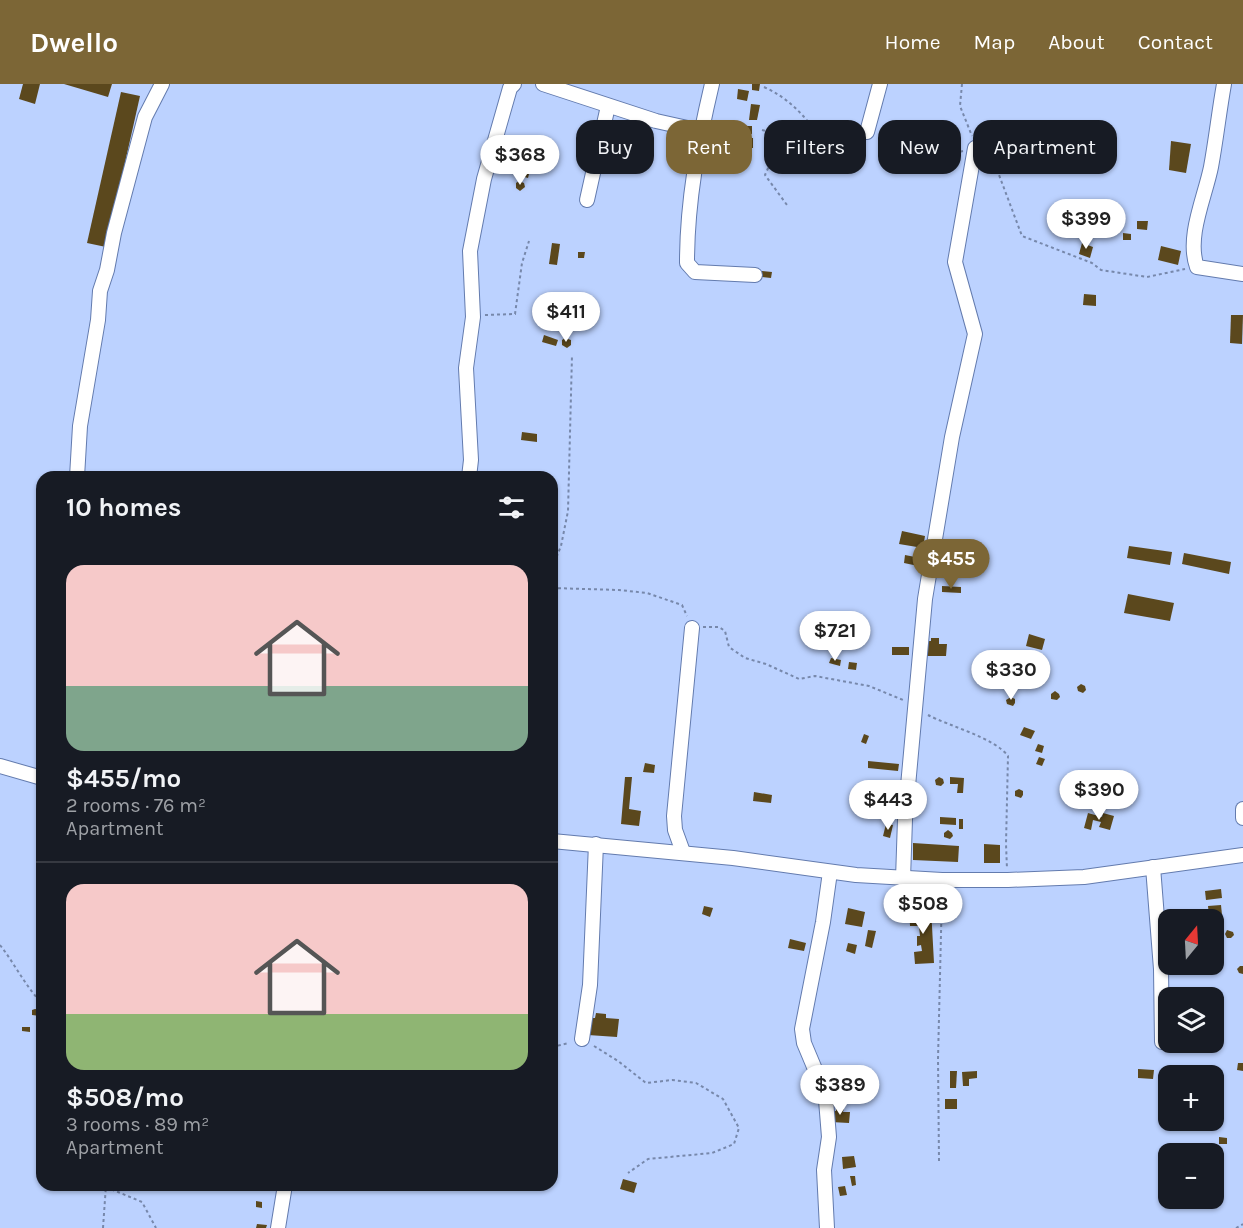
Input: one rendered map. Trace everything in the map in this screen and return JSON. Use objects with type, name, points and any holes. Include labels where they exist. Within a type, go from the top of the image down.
[{"type":"street","points":[[77,471],[80,426],[98,320],[100,291],[145,117],[162,84]]},
{"type":"street","points":[[469,471],[471,450],[466,368],[473,317],[470,251],[484,179],[510,88],[514,84]]},
{"type":"street","points":[[543,84],[666,123]]},
{"type":"street","points":[[704,120],[712,84]]},
{"type":"street","points":[[867,132],[880,84]]},
{"type":"street","points":[[1224,84],[1211,166],[1194,237],[1193,256],[1197,267],[1243,274]]},
{"type":"street","points":[[587,200],[608,106]]},
{"type":"street","points":[[903,879],[905,819],[925,599],[952,437],[975,334],[955,262],[973,159]]},
{"type":"street","points":[[693,174],[687,235],[687,263],[695,272],[755,275]]},
{"type":"street","points":[[683,852],[675,830],[674,816],[692,628]]},
{"type":"street","points":[[0,766],[36,776]]},
{"type":"street","points":[[1243,809],[1243,818]]},
{"type":"street","points":[[558,841],[683,852],[830,872],[942,880],[1084,877],[1243,855]]},
{"type":"street","points":[[582,1039],[590,985],[596,844]]},
{"type":"street","points":[[1153,867],[1161,987]]},
{"type":"street","points":[[827,1228],[824,1170],[829,1137],[826,1100],[804,1043],[802,1029],[820,943],[830,872]]},
{"type":"street","points":[[278,1228],[284,1191]]},
{"type":"path","points":[[962,84],[960,105],[973,142]]},
{"type":"path","points":[[764,87],[776,92],[797,108],[807,120]]},
{"type":"path","points":[[867,132],[916,138],[950,154],[973,148]]},
{"type":"path","points":[[765,174],[787,205]]},
{"type":"path","points":[[999,174],[1022,236],[1092,263],[1101,270],[1147,277],[1197,267]]},
{"type":"path","points":[[473,317],[515,314],[522,264],[529,241]]},
{"type":"path","points":[[558,553],[568,510],[573,355]]},
{"type":"path","points":[[815,676],[869,686],[915,705],[939,721],[1003,748],[1008,756],[1006,844],[1008,880]]},
{"type":"path","points":[[939,1161],[938,1059],[942,880]]},
{"type":"path","points":[[0,945],[36,997]]},
{"type":"path","points":[[558,1045],[582,1039],[618,1061],[646,1083],[672,1080],[696,1083],[723,1099],[739,1128],[734,1144],[712,1154],[648,1159],[628,1173]]},
{"type":"path","points":[[103,1228],[106,1191]]},
{"type":"path","points":[[117,1191],[142,1202],[156,1228]]},
{"type":"path","points":[[1236,1228],[1243,1224]]},
{"type":"building","points":[[23,84],[40,84],[35,104],[19,99]]},
{"type":"building","points":[[64,84],[112,84],[108,97]]},
{"type":"building","points":[[752,84],[760,84],[759,91],[752,90]]},
{"type":"building","points":[[738,89],[749,91],[747,101],[737,99]]},
{"type":"building","points":[[121,92],[140,96],[106,247],[87,243]]},
{"type":"building","points":[[751,104],[760,105],[757,120],[749,120]]},
{"type":"building","points":[[1171,141],[1191,144],[1186,173],[1169,170]]},
{"type":"building","points":[[517,166],[530,170],[528,178],[515,174]]},
{"type":"building","points":[[519,181],[524,183],[525,187],[520,191],[516,188],[516,183]]},
{"type":"building","points":[[1137,221],[1148,221],[1147,230],[1137,229]]},
{"type":"building","points":[[1123,233],[1131,234],[1131,240],[1123,240]]},
{"type":"building","points":[[552,243],[560,244],[557,265],[549,264]]},
{"type":"building","points":[[1082,243],[1093,247],[1090,258],[1079,254]]},
{"type":"building","points":[[1161,246],[1181,251],[1178,265],[1158,260]]},
{"type":"building","points":[[578,252],[585,252],[584,258],[578,258]]},
{"type":"building","points":[[762,271],[772,272],[771,278],[761,277]]},
{"type":"building","points":[[1084,294],[1096,295],[1096,306],[1083,305]]},
{"type":"building","points":[[1231,315],[1243,315],[1242,344],[1230,343]]},
{"type":"building","points":[[544,335],[558,340],[556,346],[542,342]]},
{"type":"building","points":[[565,338],[571,340],[571,345],[567,348],[562,345],[562,340]]},
{"type":"building","points":[[522,432],[537,434],[537,442],[521,440]]},
{"type":"building","points":[[902,531],[925,536],[923,548],[899,544]]},
{"type":"building","points":[[1129,546],[1172,552],[1170,565],[1127,558]]},
{"type":"building","points":[[1184,553],[1231,562],[1229,574],[1182,564]]},
{"type":"building","points":[[905,555],[925,559],[923,567],[904,563]]},
{"type":"building","points":[[957,558],[964,558],[963,565],[957,565]]},
{"type":"building","points":[[942,586],[961,587],[961,593],[942,592]]},
{"type":"building","points":[[1128,594],[1174,603],[1170,621],[1124,613]]},
{"type":"building","points":[[1029,634],[1045,639],[1042,650],[1026,646]]},
{"type":"building","points":[[931,638],[939,638],[939,644],[947,644],[946,656],[924,656],[924,641],[931,641]]},
{"type":"building","points":[[892,647],[909,647],[909,655],[892,655]]},
{"type":"building","points":[[831,658],[841,660],[840,666],[829,663]]},
{"type":"building","points":[[849,662],[857,663],[856,670],[848,669]]},
{"type":"building","points":[[1081,684],[1086,690],[1083,693],[1078,691],[1077,687]]},
{"type":"building","points":[[1055,691],[1060,697],[1057,700],[1051,699],[1051,694]]},
{"type":"building","points":[[1011,697],[1015,699],[1013,706],[1007,704],[1006,700]]},
{"type":"building","points":[[1024,727],[1035,731],[1031,739],[1020,735]]},
{"type":"building","points":[[864,734],[869,736],[866,744],[861,742]]},
{"type":"building","points":[[1038,744],[1044,746],[1042,753],[1035,751]]},
{"type":"building","points":[[1039,757],[1045,759],[1042,766],[1036,764]]},
{"type":"building","points":[[868,761],[899,764],[898,771],[868,768]]},
{"type":"building","points":[[645,763],[655,765],[654,773],[643,772]]},
{"type":"building","points":[[625,777],[632,777],[629,809],[641,811],[639,826],[621,824]]},
{"type":"building","points":[[939,777],[944,783],[941,786],[936,785],[935,780]]},
{"type":"building","points":[[950,777],[964,778],[963,793],[957,793],[958,784],[950,784]]},
{"type":"building","points":[[1019,789],[1023,791],[1021,798],[1015,796],[1015,791]]},
{"type":"building","points":[[754,792],[772,795],[771,803],[753,801]]},
{"type":"building","points":[[1088,813],[1102,817],[1103,813],[1114,816],[1110,830],[1099,827],[1101,822],[1093,820],[1091,830],[1084,828]]},
{"type":"building","points":[[940,817],[956,818],[956,825],[940,824]]},
{"type":"building","points":[[959,819],[963,819],[963,829],[959,829]]},
{"type":"building","points":[[886,824],[893,825],[890,838],[883,836]]},
{"type":"building","points":[[948,830],[953,836],[950,839],[944,837],[944,833]]},
{"type":"building","points":[[913,843],[959,846],[958,862],[913,860]]},
{"type":"building","points":[[984,844],[1000,845],[1000,863],[984,863]]},
{"type":"building","points":[[1221,889],[1222,898],[1206,900],[1205,891]]},
{"type":"building","points":[[1221,905],[1221,909],[1208,909],[1208,906]]},
{"type":"building","points":[[704,906],[713,908],[710,917],[702,914]]},
{"type":"building","points":[[848,908],[865,912],[862,927],[845,924]]},
{"type":"building","points":[[931,908],[934,963],[915,964],[914,952],[922,951],[921,945],[917,946],[917,936],[920,936],[919,926],[910,926],[909,909]]},
{"type":"building","points":[[868,930],[876,931],[872,948],[865,946]]},
{"type":"building","points":[[1227,930],[1233,932],[1234,935],[1231,938],[1227,938],[1225,934]]},
{"type":"building","points":[[790,939],[806,943],[804,951],[788,948]]},
{"type":"building","points":[[848,943],[857,945],[855,954],[846,951]]},
{"type":"building","points":[[1243,966],[1243,974],[1237,969]]},
{"type":"building","points":[[36,1009],[36,1016],[32,1015],[32,1010]]},
{"type":"building","points":[[596,1013],[606,1014],[606,1018],[619,1019],[617,1037],[588,1035],[590,1018],[595,1018]]},
{"type":"building","points":[[22,1027],[30,1027],[30,1032],[22,1031]]},
{"type":"building","points":[[1238,1063],[1243,1063],[1243,1071],[1237,1070]]},
{"type":"building","points":[[1138,1069],[1154,1070],[1153,1079],[1138,1078]]},
{"type":"building","points":[[950,1071],[957,1071],[956,1088],[950,1088]]},
{"type":"building","points":[[977,1071],[977,1078],[969,1079],[969,1086],[963,1086],[962,1072]]},
{"type":"building","points":[[842,1093],[846,1098],[844,1102],[838,1100],[837,1097]]},
{"type":"building","points":[[945,1099],[957,1099],[957,1109],[945,1109]]},
{"type":"building","points":[[836,1108],[844,1108],[843,1112],[850,1112],[849,1123],[831,1122],[831,1111],[836,1111]]},
{"type":"building","points":[[1219,1137],[1227,1138],[1227,1144],[1219,1143]]},
{"type":"building","points":[[854,1156],[856,1167],[843,1169],[842,1157]]},
{"type":"building","points":[[850,1176],[855,1176],[856,1185],[852,1186]]},
{"type":"building","points":[[623,1179],[637,1183],[634,1193],[620,1189]]},
{"type":"building","points":[[845,1186],[847,1195],[840,1196],[838,1187]]},
{"type":"building","points":[[256,1201],[262,1202],[262,1208],[256,1207]]},
{"type":"building","points":[[257,1224],[267,1225],[266,1228],[256,1228]]}]
